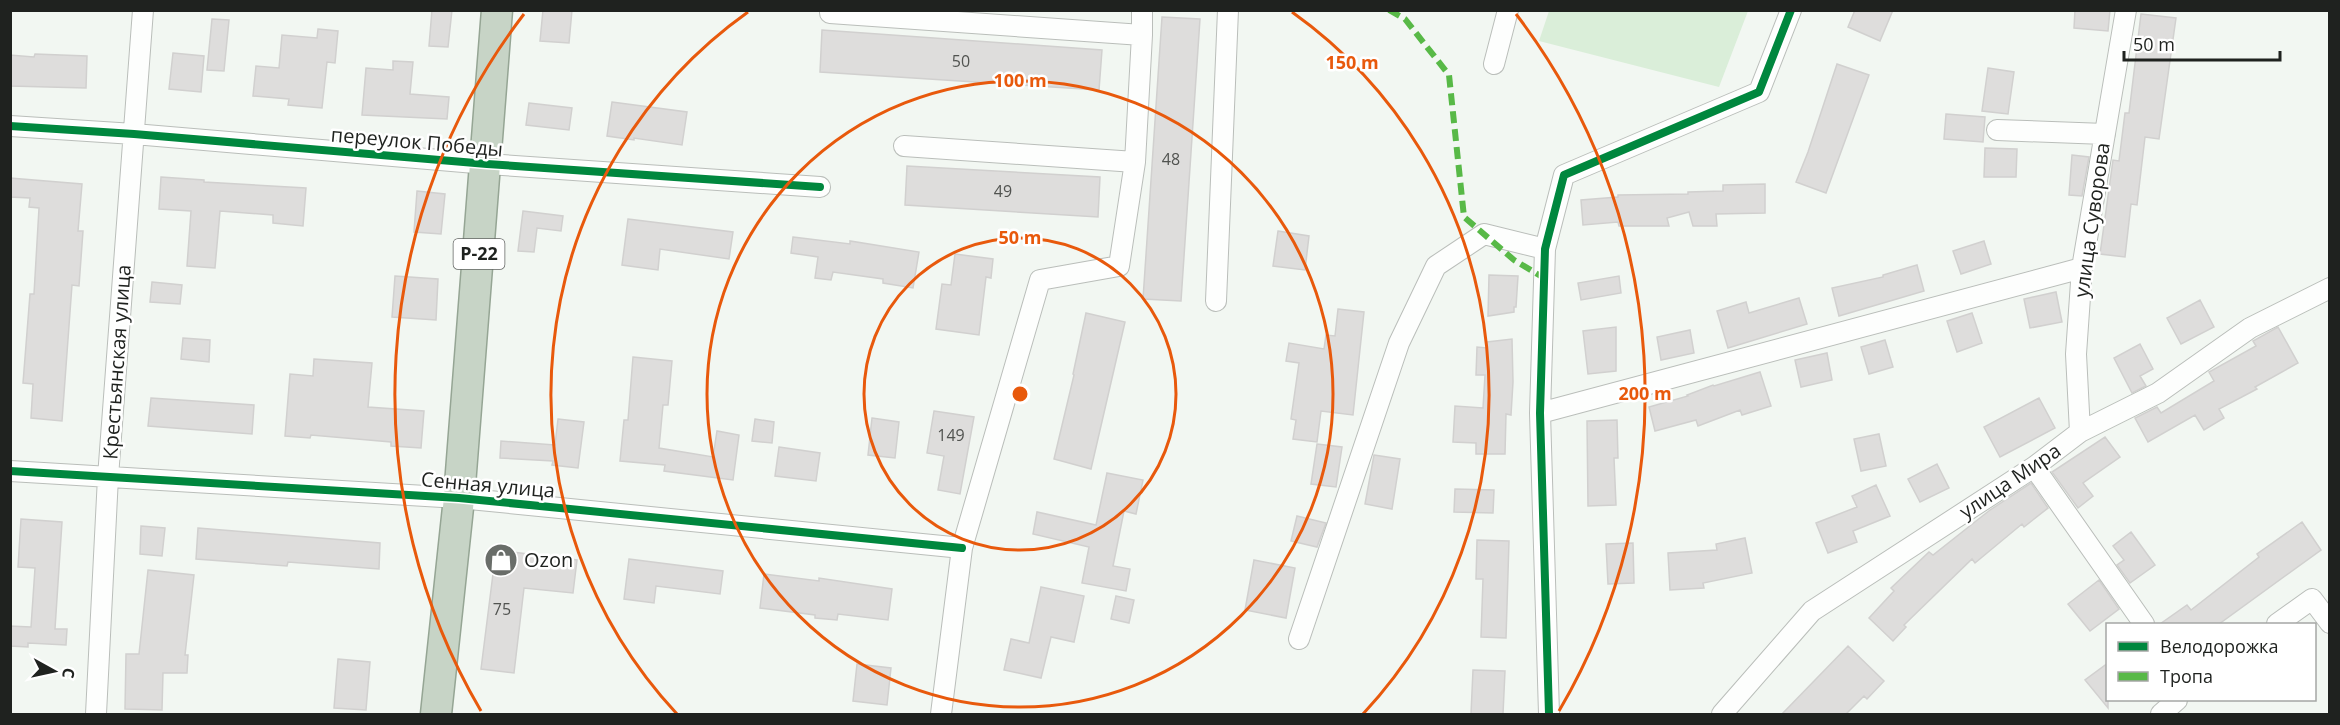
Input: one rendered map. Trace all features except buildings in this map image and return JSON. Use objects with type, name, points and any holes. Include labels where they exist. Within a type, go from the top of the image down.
[{"type":"highway","name":"Р-22","points":[[436,714],[459,498],[498,10]]},
{"type":"street","name":"Крестьянская улица","points":[[96,714],[108,477],[143,10]]},
{"type":"street","points":[[830,10],[830,13],[1142,35]]},
{"type":"street","points":[[941,714],[962,548],[1040,280],[1119,266],[1136,162],[1142,10]]},
{"type":"street","points":[[1216,301],[1228,10]]},
{"type":"street","points":[[1494,64],[1508,10]]},
{"type":"street","points":[[1549,714],[1540,413],[1545,249],[1564,175],[1759,92],[1791,10]]},
{"type":"street","name":"улица Суворова","points":[[2080,432],[2076,354],[2082,268],[2126,10]]},
{"type":"street","name":"переулок Победы","points":[[10,126],[134,134],[487,165],[820,187]]},
{"type":"street","points":[[1997,130],[2105,134]]},
{"type":"street","points":[[904,146],[1136,162]]},
{"type":"street","points":[[1299,639],[1400,343],[1436,266],[1484,234],[1545,249]]},
{"type":"street","points":[[1540,413],[2082,268]]},
{"type":"street","name":"улица Мира","points":[[1722,714],[1812,611],[2034,467],[2080,432],[2158,393],[2250,328],[2330,288]]},
{"type":"street","points":[[2034,467],[2143,623]]},
{"type":"street","name":"Сенная улица","points":[[10,471],[459,498],[962,548]]},
{"type":"street","points":[[2278,623],[2312,599],[2330,623]]},
{"type":"street","points":[[2161,714],[2175,701]]},
{"type":"green space","points":[[1549,10],[1748,11],[1719,87],[1539,41]]},
{"type":"marked path","points":[[1389,10],[1405,19],[1449,75],[1464,217],[1514,260],[1544,278]]},
{"type":"cycle path","points":[[1549,714],[1540,413],[1545,249],[1564,175],[1759,92],[1791,10]]},
{"type":"cycle path","points":[[10,126],[134,134],[487,164],[820,187]]},
{"type":"cycle path","points":[[10,471],[459,498],[962,548]]},
{"type":"place","name":"Ozon","points":[[501,560]]}]
